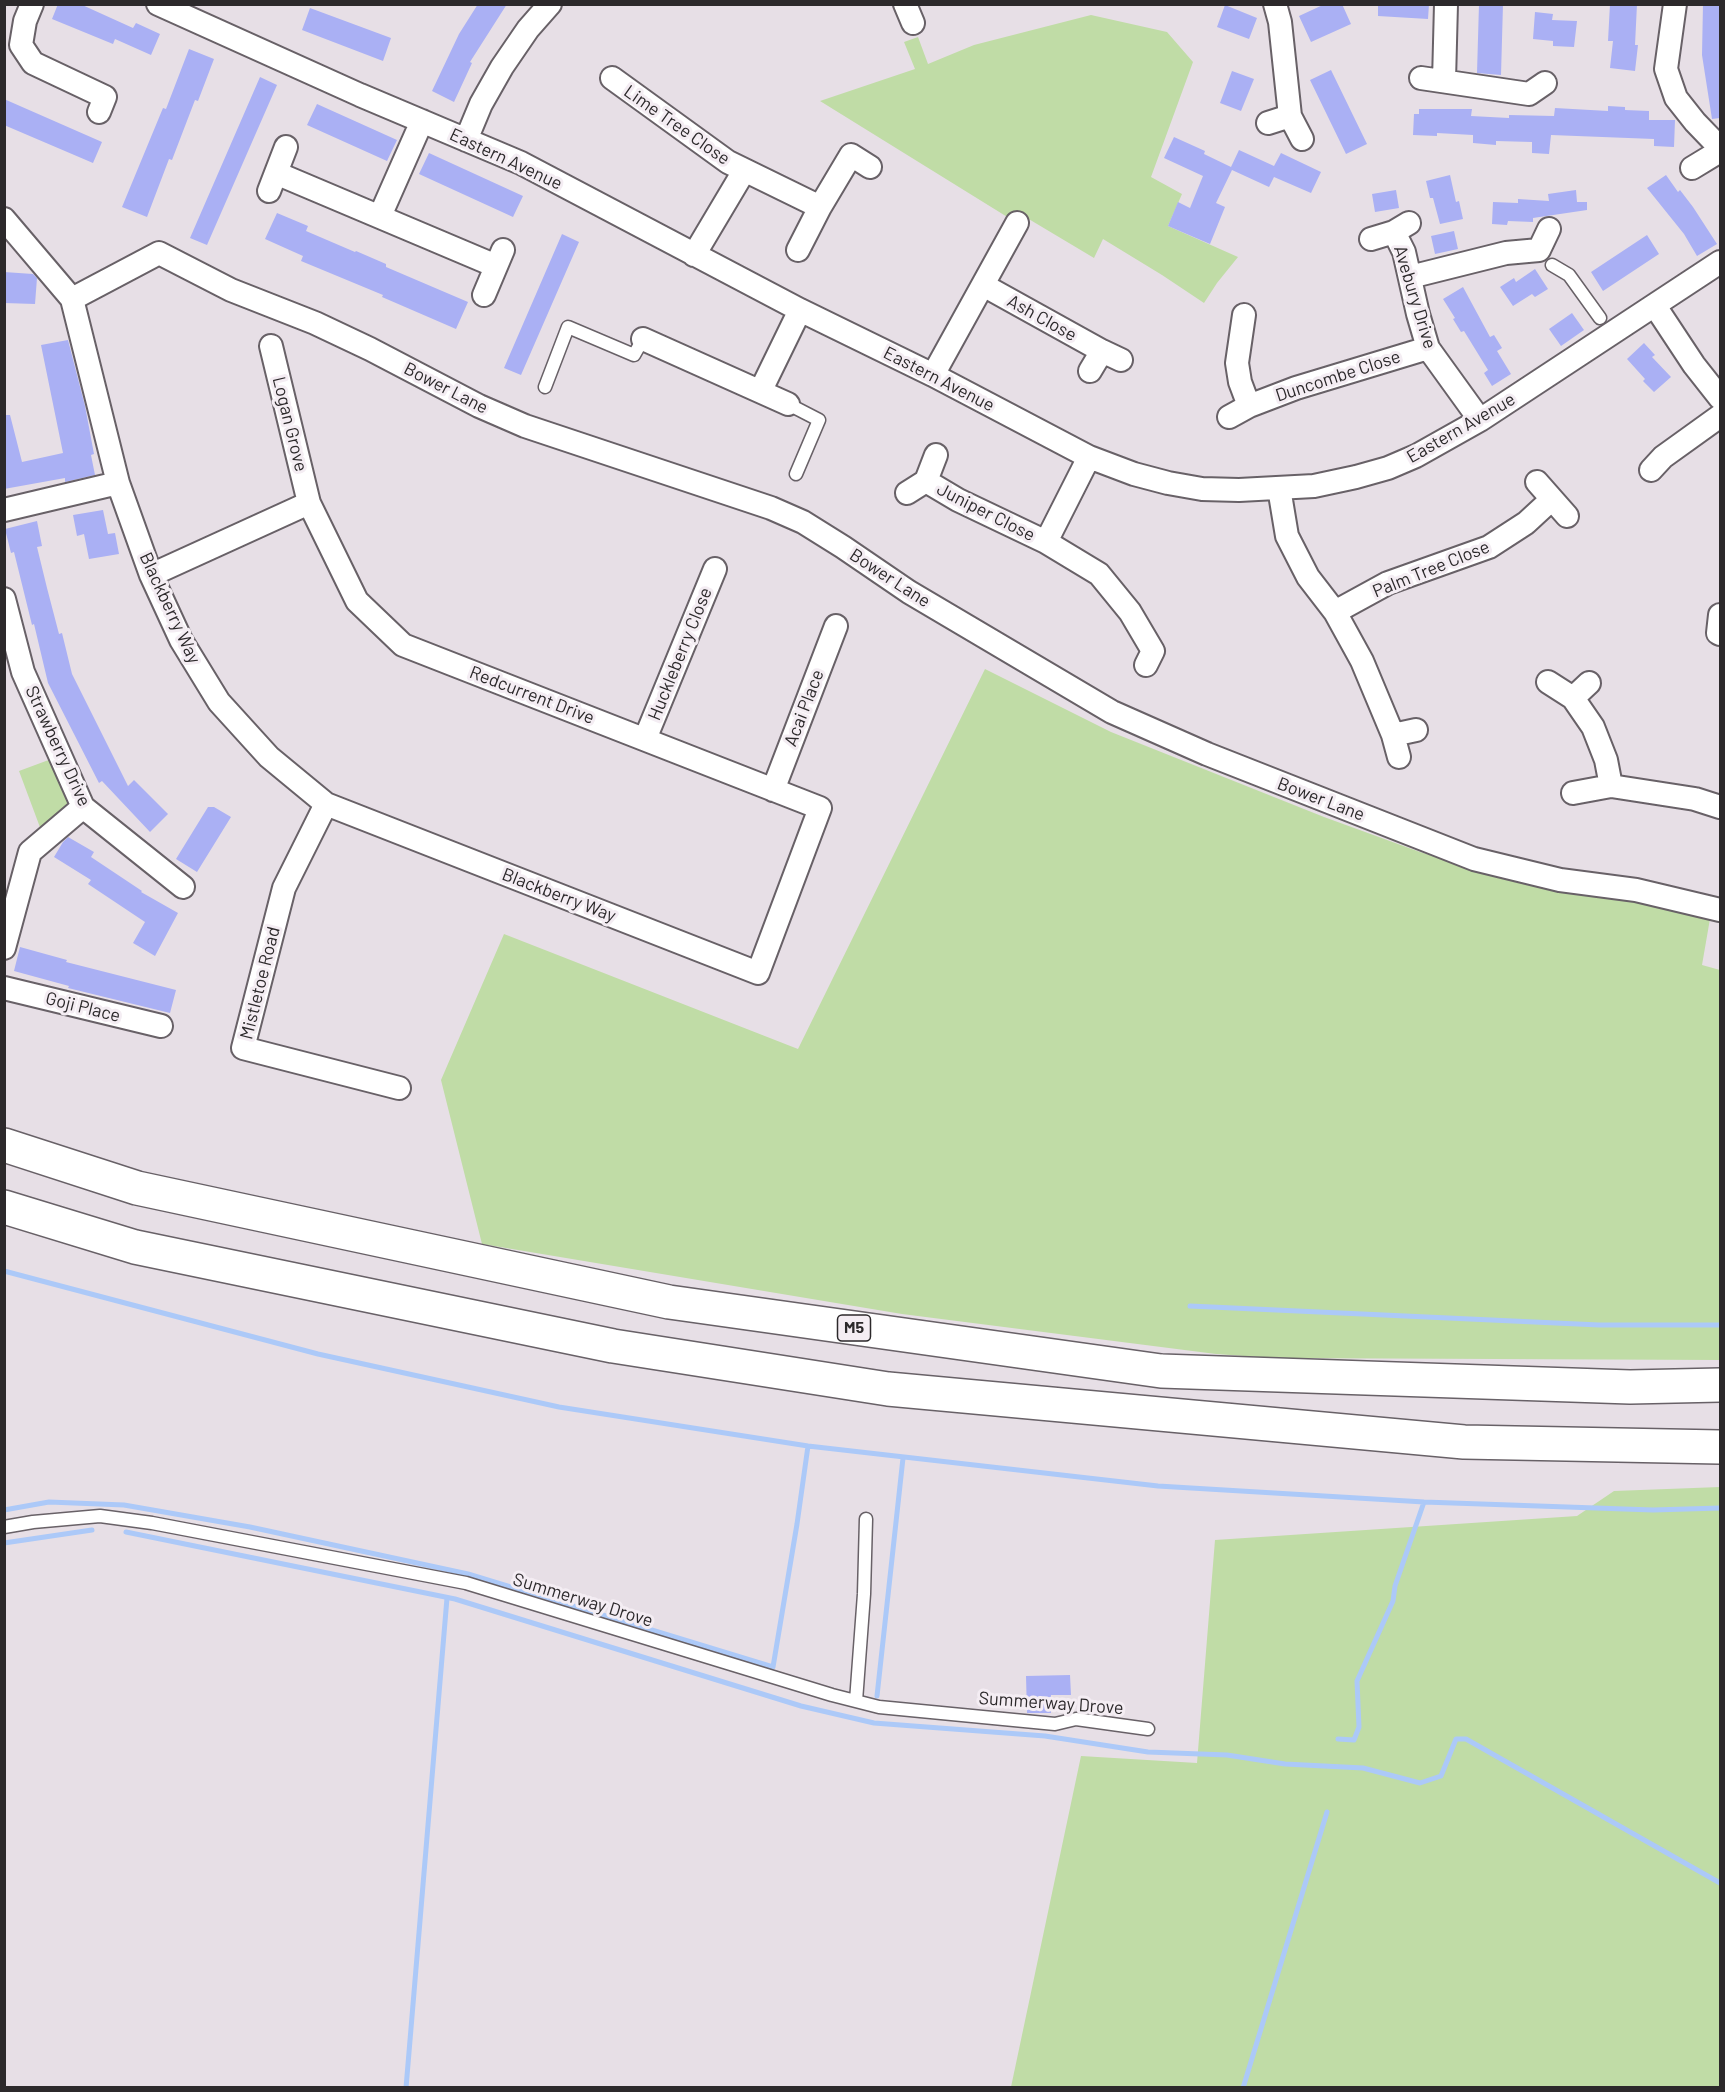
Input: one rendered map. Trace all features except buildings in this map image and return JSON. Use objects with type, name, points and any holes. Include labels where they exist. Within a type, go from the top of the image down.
[{"type":"highway","name":"M5","points":[[4,1144],[136,1188],[669,1302],[891,1334],[1161,1371],[1630,1387],[1720,1385]]},
{"type":"highway","points":[[4,1207],[135,1247],[613,1346],[888,1389],[1464,1442],[1720,1447]]},
{"type":"street","points":[[32,4],[25,21],[21,45],[33,63],[105,97],[99,112]]},
{"type":"street","name":"Eastern Avenue","points":[[158,4],[521,163],[800,310],[933,375],[1089,457],[1134,474],[1202,489],[1314,486],[1388,468],[1416,456],[1479,420],[1720,262]]},
{"type":"street","points":[[466,140],[481,104],[502,67],[528,29],[550,4]]},
{"type":"street","points":[[1275,4],[1280,22],[1290,116],[1302,139]]},
{"type":"street","points":[[1446,4],[1433,80],[1529,94],[1545,83]]},
{"type":"street","points":[[1675,4],[1666,69],[1676,98],[1720,150],[1692,168]]},
{"type":"street","name":"Lime Tree Close","points":[[612,78],[728,162],[820,207]]},
{"type":"street","points":[[1268,123],[1290,116]]},
{"type":"street","points":[[380,216],[422,121]]},
{"type":"street","points":[[286,147],[273,182],[500,258],[484,295]]},
{"type":"street","points":[[798,250],[851,155],[870,167]]},
{"type":"street","name":"Lime Tree Close","points":[[694,255],[744,171]]},
{"type":"street","name":"Blackberry Way","points":[[4,219],[72,299],[118,483],[151,574],[181,640],[219,702],[269,757],[326,804],[758,973]]},
{"type":"street","points":[[933,375],[1017,224]]},
{"type":"street","name":"Avebury Drive","points":[[1371,239],[1401,228],[1404,252],[1428,348],[1479,420]]},
{"type":"street","points":[[1410,277],[1506,253],[1546,257],[1549,229]]},
{"type":"street","name":"Bower Lane","points":[[72,299],[159,253],[231,290],[315,323],[370,348],[479,406],[525,426],[771,508],[803,522],[909,592],[1112,712],[1207,754],[1474,859],[1560,880],[1636,890],[1720,910]]},
{"type":"street","name":"Ash Close","points":[[982,285],[1111,355],[1090,371]]},
{"type":"street","points":[[1655,306],[1694,365],[1720,398]]},
{"type":"street","points":[[761,390],[800,310]]},
{"type":"street","points":[[1244,315],[1248,343],[1237,363],[1240,382],[1249,406]]},
{"type":"street","points":[[643,339],[789,404]]},
{"type":"street","name":"Logan Grove","points":[[271,346],[309,503]]},
{"type":"street","name":"Duncombe Close","points":[[1228,417],[1249,406],[1296,388],[1428,348]]},
{"type":"street","points":[[1656,457],[1720,416]]},
{"type":"street","name":"Juniper Close","points":[[907,493],[926,481],[936,455]]},
{"type":"street","name":"Juniper Close","points":[[1046,542],[1089,457]]},
{"type":"street","name":"Juniper Close","points":[[926,481],[958,500],[1046,542],[1100,574],[1130,612],[1158,658]]},
{"type":"street","points":[[1538,482],[1567,516]]},
{"type":"street","points":[[4,510],[118,483]]},
{"type":"street","points":[[1279,488],[1287,536],[1308,577],[1335,612],[1362,661],[1396,746],[1416,730]]},
{"type":"street","name":"Palm Tree Close","points":[[1335,612],[1388,583],[1489,547],[1526,523],[1552,499]]},
{"type":"street","points":[[151,574],[309,503]]},
{"type":"street","name":"Redcurrent Drive","points":[[309,503],[357,602],[404,645],[820,808],[758,973]]},
{"type":"street","name":"Huckleberry Close","points":[[645,739],[715,569]]},
{"type":"street","name":"Strawberry Drive","points":[[4,599],[23,672],[82,807],[183,887]]},
{"type":"street","name":"Acai Place","points":[[773,790],[836,626]]},
{"type":"street","points":[[1548,682],[1581,691],[1605,760],[1611,786]]},
{"type":"street","points":[[1573,793],[1611,786],[1695,799],[1720,807]]},
{"type":"street","name":"Mistletoe Road","points":[[326,804],[284,888],[243,1048],[399,1088]]},
{"type":"street","points":[[4,948],[30,852],[82,807]]},
{"type":"street","name":"Goji Place","points":[[4,988],[161,1026]]},
{"type":"lane","points":[[1546,257],[1569,275],[1600,318]]},
{"type":"lane","points":[[545,387],[568,327],[634,355],[643,339]]},
{"type":"lane","points":[[789,404],[819,420],[796,474]]},
{"type":"lane","name":"Summerway Drove","points":[[4,1527],[33,1522],[107,1517],[152,1523],[466,1583],[879,1707],[1055,1724],[1076,1719],[1148,1729]]},
{"type":"lane","points":[[856,1701],[864,1594],[866,1519]]},
{"type":"green space","points":[[1091,15],[1167,32],[1193,62],[1151,177],[1182,194],[1168,226],[1238,257],[1204,303],[1103,239],[1094,258],[1027,218],[1017,223],[820,101],[915,69],[904,42],[918,37],[928,64],[974,45]]},
{"type":"green space","points":[[985,669],[1111,732],[1324,817],[1420,852],[1510,880],[1711,913],[1702,965],[1720,970],[1720,1360],[1271,1358],[1216,1354],[902,1314],[482,1244],[441,1080],[504,934],[798,1049]]},
{"type":"green space","points":[[54,758],[70,803],[41,830],[19,771]]},
{"type":"green space","points":[[1720,1487],[1720,2087],[1011,2087],[1081,1756],[1197,1763],[1215,1540],[1577,1516],[1614,1491]]},
{"type":"waterway","points":[[4,1271],[318,1354],[559,1407],[808,1446],[1158,1486],[1424,1502],[1653,1510],[1720,1508]]},
{"type":"waterway","points":[[1190,1306],[1599,1325],[1720,1325]]},
{"type":"waterway","points":[[4,1510],[49,1502],[124,1505],[250,1527],[468,1574],[773,1667],[808,1446]]},
{"type":"waterway","points":[[877,1696],[903,1458]]},
{"type":"waterway","points":[[1338,1739],[1354,1740],[1359,1727],[1357,1681],[1393,1601],[1395,1586],[1424,1502]]},
{"type":"waterway","points":[[4,1543],[92,1530]]},
{"type":"waterway","points":[[126,1532],[455,1599],[801,1706],[874,1723],[1045,1736],[1148,1752],[1227,1755],[1285,1764],[1363,1768],[1420,1783],[1441,1776],[1456,1739],[1466,1739],[1720,1883]]},
{"type":"waterway","points":[[406,2088],[447,1598]]},
{"type":"waterway","points":[[1243,2088],[1327,1812]]}]
